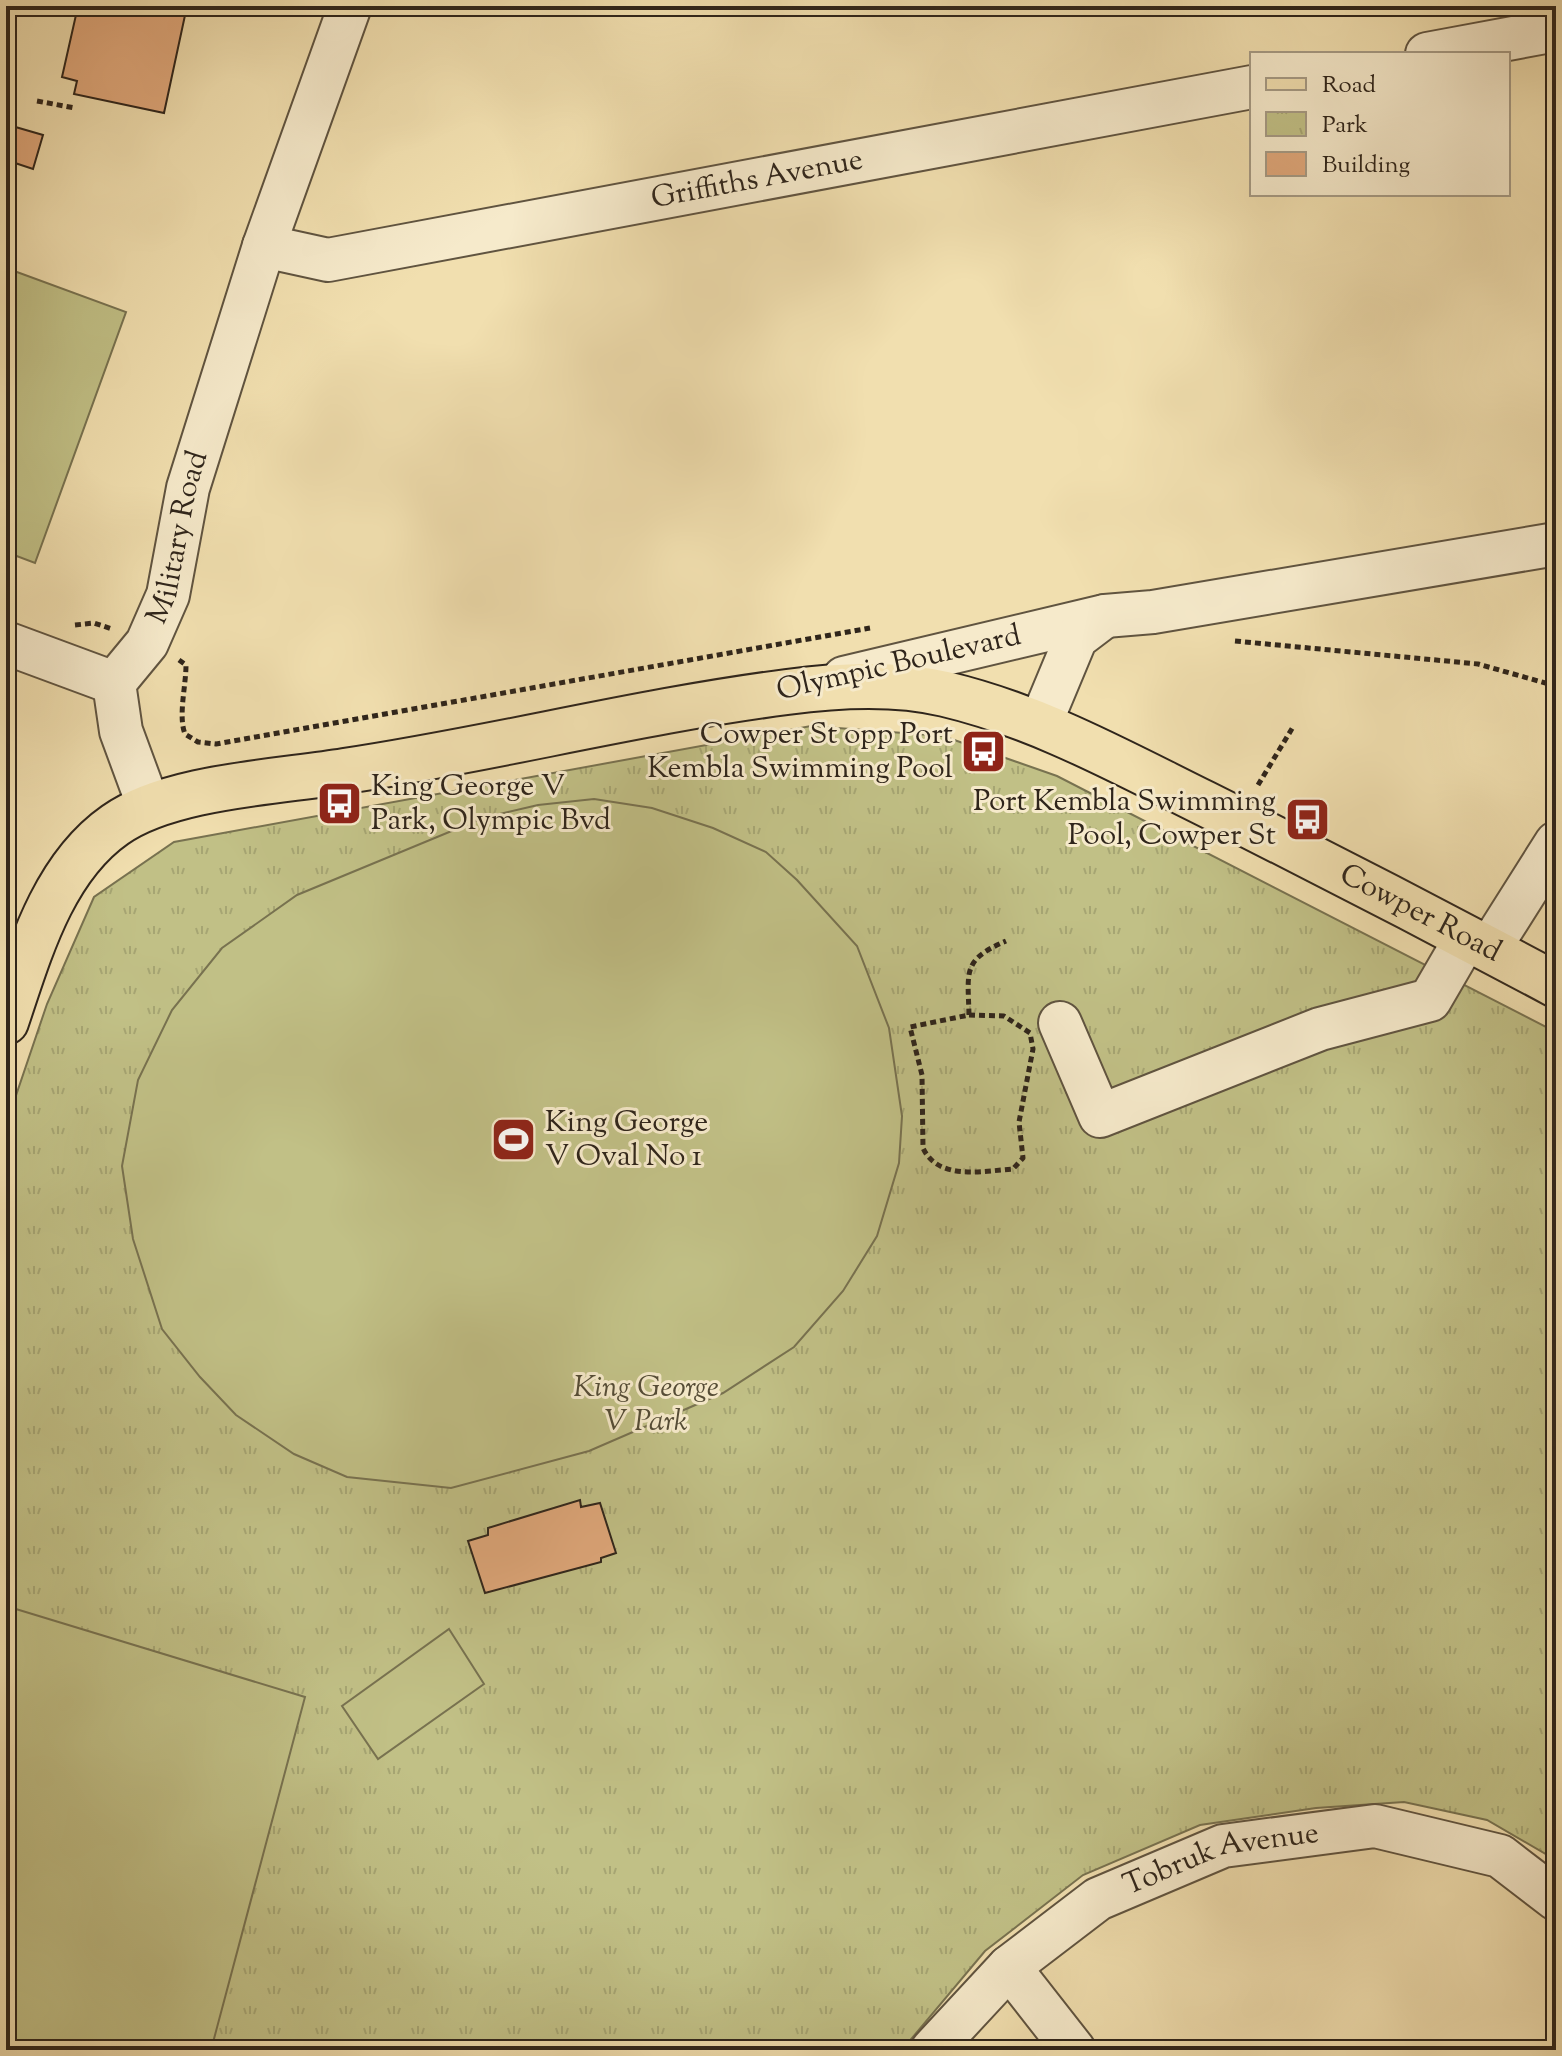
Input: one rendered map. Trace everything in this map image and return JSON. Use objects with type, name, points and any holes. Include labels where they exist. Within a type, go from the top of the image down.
[{"type":"main road","name":"Cowper Road","points":[[789,691],[883,686],[919,689],[1041,722],[1556,985]]},
{"type":"main road","name":"Olympic Boulevard","points":[[149,807],[261,782],[345,771],[789,691]]},
{"type":"main road","points":[[6,1022],[41,925],[66,880],[88,849],[115,824],[149,807]]},
{"type":"street","name":"Military Road","points":[[114,683],[147,643],[168,595],[188,488],[264,246],[350,6]]},
{"type":"street","points":[[1438,52],[1556,30]]},
{"type":"street","name":"Griffiths Avenue","points":[[264,246],[328,260],[1250,87]]},
{"type":"street","name":"Olympic Boulevard","points":[[789,691],[1105,616],[1153,612],[1556,544]]},
{"type":"street","points":[[1041,722],[1076,638],[1105,616]]},
{"type":"street","points":[[6,643],[114,683],[121,731],[149,807]]},
{"type":"street","points":[[1060,1023],[1100,1116],[1320,1029],[1430,1000],[1556,843]]},
{"type":"street","name":"Tobruk Avenue","points":[[932,2050],[1009,1967],[1098,1899],[1223,1846],[1375,1826],[1500,1856],[1556,1899]]},
{"type":"street","points":[[1009,1967],[1074,2050]]},
{"type":"path","points":[[6,71],[8,63]]},
{"type":"path","points":[[37,101],[75,108]]},
{"type":"path","points":[[186,665],[186,702],[180,720],[185,734],[198,742],[216,744],[878,627]]},
{"type":"path","points":[[1228,640],[1478,664],[1556,686]]},
{"type":"path","points":[[1256,794],[1258,782],[1293,727]]},
{"type":"path","points":[[969,1015],[971,962],[983,951],[1006,941]]},
{"type":"path","points":[[969,1015],[1004,1016],[1030,1033],[1033,1049],[1019,1122],[1023,1158],[1013,1169],[953,1171],[928,1158],[923,1148],[922,1075],[910,1027],[969,1015]]},
{"type":"green space","points":[[6,268],[126,312],[35,563],[6,552]]},
{"type":"green space","name":"King George V Park","points":[[811,726],[943,736],[1057,776],[1556,1032],[1556,1860],[1487,1820],[1404,1802],[1316,1808],[1200,1825],[1083,1875],[985,1951],[902,2050],[6,2050],[6,1125],[47,1004],[94,897],[174,842]]},
{"type":"green space","name":"King George V Oval No 1","points":[[594,799],[652,808],[713,828],[766,852],[797,880],[857,946],[889,1028],[902,1116],[899,1163],[877,1236],[843,1291],[794,1347],[723,1393],[589,1451],[451,1488],[347,1477],[294,1454],[236,1415],[200,1377],[162,1329],[133,1239],[122,1166],[138,1080],[172,1010],[222,948],[297,895],[483,818],[538,805]]},
{"type":"green space","points":[[6,1606],[305,1697],[211,2050],[6,2050]]},
{"type":"green space","points":[[449,1629],[484,1684],[378,1759],[342,1706]]},
{"type":"building","points":[[78,6],[187,6],[164,113],[74,94],[77,81],[62,77]]},
{"type":"building","points":[[12,126],[43,135],[33,169],[6,160]]},
{"type":"building","points":[[580,1500],[581,1507],[600,1503],[616,1553],[601,1558],[601,1562],[485,1593],[468,1541],[488,1535],[488,1528]]},
{"type":"place","name":"Cowper St opp Port Kembla Swimming Pool","points":[[984,752]]},
{"type":"place","name":"King George V Park, Olympic Bvd","points":[[340,804]]},
{"type":"place","name":"Port Kembla Swimming Pool, Cowper St","points":[[1307,819]]},
{"type":"place","name":"King George V Oval No 1","points":[[514,1140]]}]
